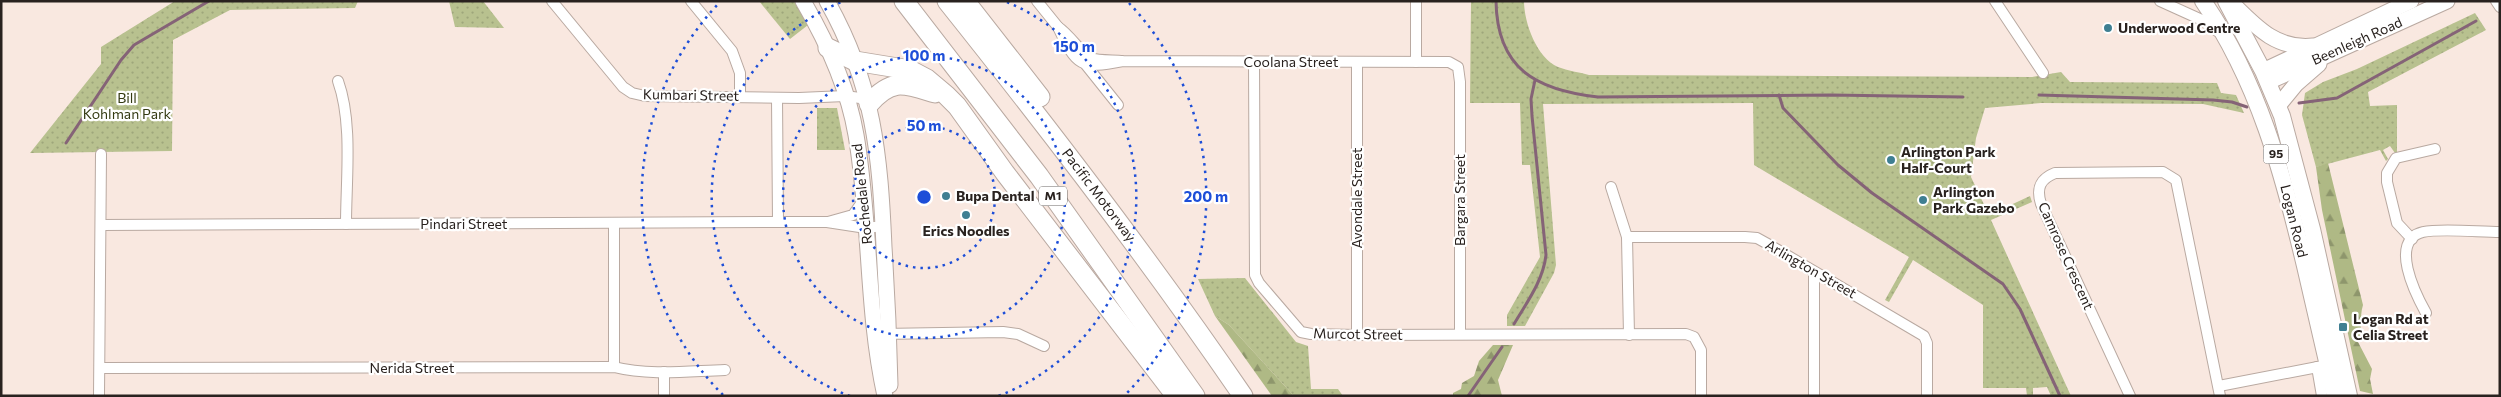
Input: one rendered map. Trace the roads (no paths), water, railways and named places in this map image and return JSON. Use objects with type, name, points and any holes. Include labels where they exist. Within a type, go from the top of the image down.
[{"type":"highway","name":"M1","points":[[904,1],[1039,176],[1195,396]]},
{"type":"highway","name":"Pacific Motorway","points":[[947,1],[1073,159],[1243,396]]},
{"type":"highway","points":[[965,1],[1049,109],[1182,292],[1231,379]]},
{"type":"highway","points":[[828,48],[855,61],[910,70],[928,79],[946,95],[957,106],[1176,396]]},
{"type":"highway","points":[[869,104],[883,90],[901,84],[917,86],[946,95]]},
{"type":"main road","name":"Rochedale Road","points":[[804,1],[828,48],[856,135],[866,228],[882,334],[887,396]]},
{"type":"main road","name":"Rochedale Road","points":[[827,1],[846,38],[855,61],[869,104],[877,144],[883,226],[882,334]]},
{"type":"main road","name":"Logan Road","points":[[2203,1],[2227,40],[2249,84],[2270,136],[2286,186],[2322,366],[2335,396]]},
{"type":"main road","name":"Logan Road","points":[[2226,1],[2265,76],[2278,106],[2303,194],[2349,396]]},
{"type":"main road","points":[[2230,1],[2256,28],[2273,40],[2301,46],[2330,47]]},
{"type":"main road","name":"Beenleigh Road","points":[[2330,47],[2411,1]]},
{"type":"main road","name":"Beenleigh Road","points":[[2265,76],[2330,47],[2447,1]]},
{"type":"main road","points":[[2278,106],[2330,47]]},
{"type":"main road","points":[[2249,84],[2265,76]]},
{"type":"street","name":"Kumbari Street","points":[[552,1],[623,87],[632,93],[645,96],[777,98],[845,96],[860,98],[869,104]]},
{"type":"street","points":[[691,1],[732,51],[740,73],[740,96]]},
{"type":"street","points":[[1037,1],[1058,27],[1072,51],[1088,61],[1118,105]]},
{"type":"street","points":[[1416,1],[1416,62]]},
{"type":"street","points":[[1994,1],[2043,73]]},
{"type":"street","points":[[2496,1],[2500,7]]},
{"type":"street","points":[[2164,2],[2202,20],[2227,40]]},
{"type":"street","name":"Coolana Street","points":[[1088,61],[1449,62],[1458,67]]},
{"type":"street","name":"Coolana Street","points":[[1088,61],[1105,64],[1123,61]]},
{"type":"street","name":"Murcot Street","points":[[1254,62],[1255,276],[1301,332],[1311,334],[1686,334],[1694,337],[1701,350],[1701,396]]},
{"type":"street","name":"Avondale Street","points":[[1357,62],[1357,334]]},
{"type":"street","points":[[1102,84],[1101,70],[1105,64]]},
{"type":"street","name":"Bargara Street","points":[[1458,67],[1460,82],[1460,334]]},
{"type":"street","points":[[338,81],[344,99],[346,124],[346,224]]},
{"type":"street","points":[[777,98],[778,222]]},
{"type":"street","points":[[2412,239],[2397,223],[2387,182],[2388,173],[2396,158],[2434,149]]},
{"type":"street","points":[[99,396],[101,154]]},
{"type":"street","name":"Camrose Crescent","points":[[2130,396],[2038,196],[2039,184],[2045,177],[2055,173],[2163,172],[2170,175],[2179,186],[2220,391]]},
{"type":"street","points":[[1611,188],[1627,237],[1629,335]]},
{"type":"street","name":"Pindari Street","points":[[827,222],[853,215],[863,201]]},
{"type":"street","name":"Pindari Street","points":[[101,225],[827,222],[866,228],[883,226]]},
{"type":"street","points":[[614,224],[614,368]]},
{"type":"street","points":[[2426,312],[2413,286],[2406,263],[2406,247],[2412,239],[2423,232],[2500,232]]},
{"type":"street","name":"Arlington Street","points":[[1627,237],[1757,238],[1882,309],[1924,336],[1927,343],[1927,396]]},
{"type":"street","points":[[1814,272],[1814,396]]},
{"type":"street","points":[[882,334],[1003,332],[1018,334],[1044,346]]},
{"type":"street","points":[[2220,391],[2322,366],[2322,396]]},
{"type":"street","name":"Nerida Street","points":[[100,368],[614,368],[627,371],[664,372],[725,370]]},
{"type":"street","points":[[664,372],[664,396]]},
{"type":"waterway","points":[[66,143],[121,60],[134,45],[209,1]]},
{"type":"waterway","points":[[1496,1],[1498,24],[1504,44],[1512,59],[1524,72],[1539,81],[1556,89],[1576,94],[1598,97],[1831,95],[1963,97]]},
{"type":"waterway","points":[[2299,103],[2337,98],[2476,21]]},
{"type":"waterway","points":[[1514,324],[1542,274],[1546,255],[1532,116],[1531,99],[1535,80]]},
{"type":"waterway","points":[[1779,95],[1783,108],[1838,165],[1872,193],[2003,284],[2020,309],[2060,396]]},
{"type":"waterway","points":[[2039,95],[2213,100],[2232,102],[2247,107]]},
{"type":"waterway","points":[[1468,396],[1502,347]]},
{"type":"place","name":"Underwood Centre","points":[[2108,28]]},
{"type":"place","name":"Arlington Park Half-Court","points":[[1891,160]]},
{"type":"place","name":"Bupa Dental","points":[[946,196]]},
{"type":"place","name":"Arlington Park Gazebo","points":[[1923,200]]},
{"type":"place","name":"Erics Noodles","points":[[966,215]]},
{"type":"place","name":"Logan Rd at Celia Street","points":[[2343,327]]},
{"type":"park label","name":"Bill Kohlman Park","points":[[127,106]]}]
